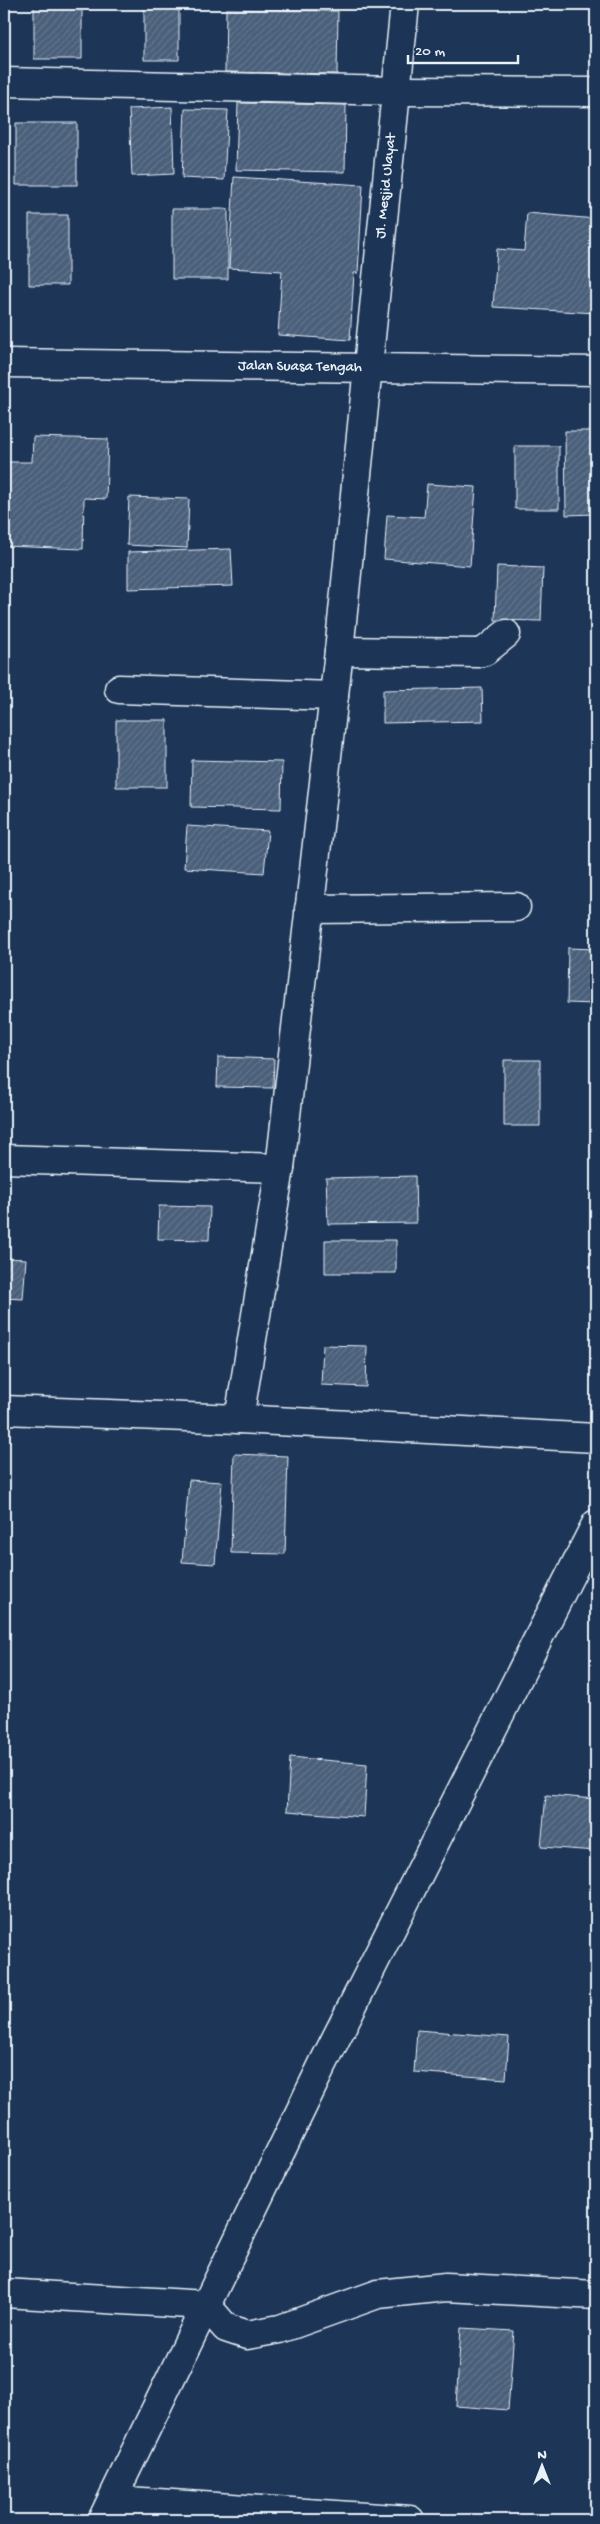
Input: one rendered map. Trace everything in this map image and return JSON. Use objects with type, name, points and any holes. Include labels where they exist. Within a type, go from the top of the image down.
[{"type":"street","name":"Jl. Mesjid Ulayat","points":[[239,1419],[280,1168],[339,651],[405,4]]},
{"type":"street","points":[[4,82],[397,91],[596,92]]},
{"type":"street","name":"Jalan Suasa Tengah","points":[[4,363],[367,366],[596,371]]},
{"type":"street","points":[[339,651],[478,653],[485,651],[506,634]]},
{"type":"street","points":[[119,689],[334,696]]},
{"type":"street","points":[[309,909],[516,907]]},
{"type":"street","points":[[4,1158],[280,1168]]},
{"type":"street","points":[[4,1410],[239,1419],[596,1438]]},
{"type":"street","points":[[410,2520],[107,2510],[327,2055],[596,1524]]},
{"type":"street","points":[[4,2293],[206,2305],[226,2328],[247,2335],[280,2329],[378,2294],[446,2287],[596,2295]]},
{"type":"building","points":[[34,4],[82,4],[82,59],[34,59]]},
{"type":"building","points":[[144,4],[179,4],[179,60],[144,60]]},
{"type":"building","points":[[226,9],[338,11],[337,74],[225,72]]},
{"type":"building","points":[[238,103],[346,105],[345,172],[236,170]]},
{"type":"building","points":[[172,107],[174,174],[132,176],[129,109]]},
{"type":"building","points":[[185,109],[228,110],[224,180],[182,178]]},
{"type":"building","points":[[16,123],[77,123],[77,185],[16,185]]},
{"type":"building","points":[[234,177],[363,185],[358,273],[354,273],[350,340],[278,335],[282,271],[229,268]]},
{"type":"building","points":[[172,209],[228,209],[228,279],[172,279]]},
{"type":"building","points":[[527,213],[596,219],[596,313],[493,307],[497,249],[524,251]]},
{"type":"building","points":[[29,215],[68,215],[68,285],[29,285]]},
{"type":"building","points":[[565,431],[596,431],[596,514],[566,515]]},
{"type":"building","points":[[33,437],[108,439],[106,499],[84,498],[83,549],[4,546],[4,462],[32,462]]},
{"type":"building","points":[[515,446],[559,446],[559,509],[515,509]]},
{"type":"building","points":[[427,484],[476,487],[470,566],[384,559],[387,515],[424,517]]},
{"type":"building","points":[[129,497],[189,499],[187,548],[127,545]]},
{"type":"building","points":[[231,549],[233,586],[128,589],[128,552]]},
{"type":"building","points":[[497,566],[543,568],[541,621],[495,620]]},
{"type":"building","points":[[482,688],[483,721],[383,723],[383,690]]},
{"type":"building","points":[[116,720],[167,720],[167,787],[116,787]]},
{"type":"building","points":[[192,760],[282,762],[281,809],[191,807]]},
{"type":"building","points":[[187,826],[268,831],[264,873],[184,868]]},
{"type":"building","points":[[568,948],[596,949],[596,1004],[567,1003]]},
{"type":"building","points":[[218,1057],[274,1059],[273,1088],[217,1087]]},
{"type":"building","points":[[504,1060],[540,1060],[540,1126],[504,1126]]},
{"type":"building","points":[[415,1176],[416,1223],[328,1224],[326,1178]]},
{"type":"building","points":[[159,1206],[210,1207],[209,1240],[158,1239]]},
{"type":"building","points":[[325,1240],[396,1240],[396,1273],[325,1273]]},
{"type":"building","points":[[4,1258],[26,1259],[23,1299],[4,1298]]},
{"type":"building","points":[[323,1345],[367,1346],[366,1387],[321,1385]]},
{"type":"building","points":[[234,1454],[288,1456],[285,1554],[231,1553]]},
{"type":"building","points":[[189,1480],[222,1482],[215,1564],[182,1562]]},
{"type":"building","points":[[290,1757],[367,1764],[364,1817],[287,1811]]},
{"type":"building","points":[[546,1795],[596,1799],[596,1851],[541,1847]]},
{"type":"building","points":[[417,2030],[509,2037],[506,2079],[414,2072]]},
{"type":"building","points":[[461,2328],[514,2331],[508,2410],[456,2406]]}]
